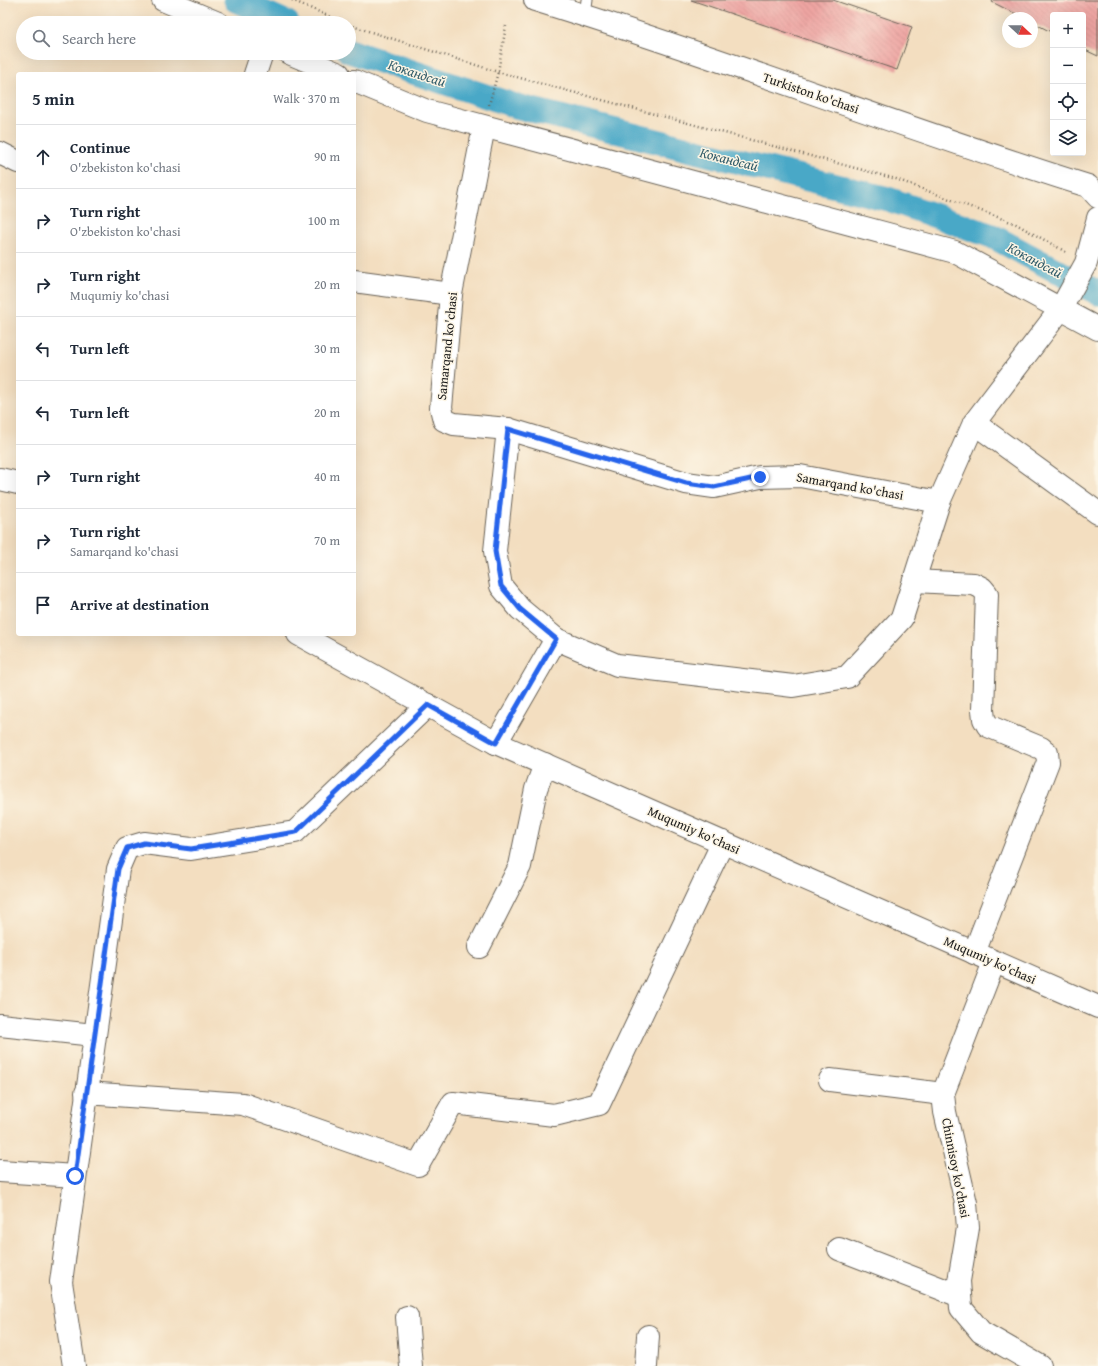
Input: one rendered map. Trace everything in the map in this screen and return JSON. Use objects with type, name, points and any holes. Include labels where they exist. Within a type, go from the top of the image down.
[{"type":"street","points":[[163,0],[201,16]]},
{"type":"street","name":"Turkiston ko'chasi","points":[[535,0],[586,8],[906,126],[1095,188]]},
{"type":"street","points":[[255,72],[259,60]]},
{"type":"street","points":[[305,60],[333,72]]},
{"type":"street","points":[[356,81],[427,111],[955,252],[1060,310],[1098,329]]},
{"type":"street","name":"Samarqand ko'chasi","points":[[483,126],[451,294],[441,408],[444,420],[454,424],[508,429],[686,483],[714,487],[760,477],[800,476],[939,502]]},
{"type":"street","points":[[0,153],[16,161]]},
{"type":"street","points":[[508,429],[495,551],[501,586],[520,609],[556,639],[617,665],[794,686],[847,677],[902,618],[939,502],[974,423],[1060,310],[1086,263],[1098,218]]},
{"type":"street","points":[[356,281],[451,294]]},
{"type":"street","points":[[974,423],[1098,513]]},
{"type":"street","points":[[0,479],[16,483]]},
{"type":"street","points":[[914,581],[974,584],[982,588],[987,594],[982,710],[984,719],[988,726],[1041,748],[1047,753],[1048,762],[974,953]]},
{"type":"street","name":"Muqumiy ko'chasi","points":[[302,636],[496,743],[1098,1008]]},
{"type":"street","points":[[496,743],[556,639]]},
{"type":"street","points":[[74,1366],[61,1282],[118,869],[127,848],[144,843],[191,849],[296,832],[428,705]]},
{"type":"street","points":[[479,947],[520,866],[536,789],[545,764]]},
{"type":"street","points":[[86,1093],[244,1104],[418,1165],[452,1103],[554,1115],[599,1104],[723,842]]},
{"type":"street","name":"Chinnisoy ko'chasi","points":[[994,962],[943,1094],[945,1112],[966,1203],[968,1228],[959,1281],[960,1296],[962,1308],[981,1332],[1040,1366]]},
{"type":"street","points":[[0,1025],[94,1035]]},
{"type":"street","points":[[830,1080],[943,1094]]},
{"type":"street","points":[[0,1171],[75,1176]]},
{"type":"street","points":[[839,1249],[960,1296]]},
{"type":"street","points":[[407,1318],[412,1366]]},
{"type":"street","points":[[646,1366],[648,1336]]},
{"type":"path","points":[[292,0],[328,16]]},
{"type":"path","points":[[483,126],[498,72],[506,26]]},
{"type":"path","points":[[356,27],[498,72],[896,179],[1016,224],[1086,263]]},
{"type":"building","points":[[691,0],[833,0],[912,27],[897,70]]},
{"type":"building","points":[[993,0],[1098,0],[1098,56],[1086,50],[1086,12],[1050,12],[1050,31],[1038,25],[1038,12],[1012,12],[992,2]]},
{"type":"waterway","name":"Кокандсай","points":[[236,0],[271,16]]},
{"type":"waterway","name":"Кокандсай","points":[[356,53],[516,106],[888,199],[992,236],[1098,293]]},
{"type":"route","points":[[75,1176],[118,869],[127,848],[144,843],[191,849],[296,832],[428,705],[496,743],[556,639],[520,609],[501,586],[495,551],[508,429],[686,483],[714,487],[760,477]]}]
